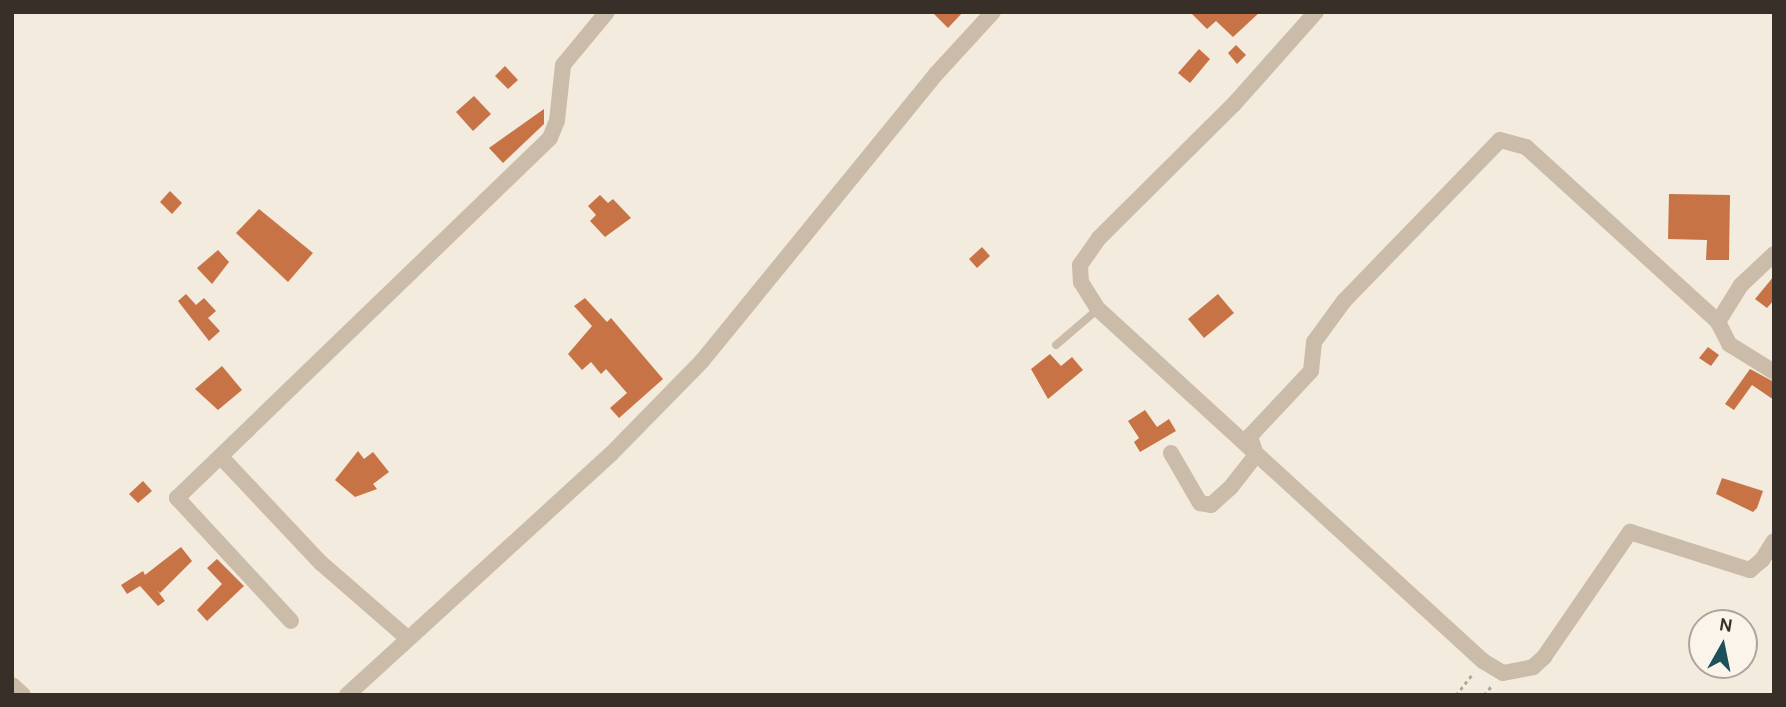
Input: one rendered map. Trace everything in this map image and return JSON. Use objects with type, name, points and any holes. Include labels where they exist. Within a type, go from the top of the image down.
[{"type":"street","points":[[291,621],[177,498],[550,138],[557,121],[563,65],[607,12]]},
{"type":"street","points":[[347,695],[406,637],[611,454],[702,361],[936,74],[993,12]]},
{"type":"street","points":[[1317,12],[1235,103],[1099,238],[1080,265],[1081,282],[1098,309],[1483,661],[1503,673],[1533,667],[1630,532],[1750,570],[1774,541]]},
{"type":"street","points":[[1256,455],[1250,436],[1311,371],[1314,341],[1344,301],[1500,140],[1526,147],[1718,322],[1729,344],[1774,372]]},
{"type":"street","points":[[1718,322],[1741,285],[1774,254]]},
{"type":"street","points":[[1171,453],[1200,503],[1211,505],[1256,455]]},
{"type":"street","points":[[221,457],[321,563],[406,637]]},
{"type":"street","points":[[12,685],[23,695]]},
{"type":"lane","points":[[1056,345],[1098,309]]},
{"type":"path","points":[[1456,695],[1483,661]]},
{"type":"building","points":[[932,12],[963,12],[948,28]]},
{"type":"building","points":[[1190,12],[1260,12],[1233,37],[1216,21],[1207,29]]},
{"type":"building","points":[[1236,45],[1246,55],[1237,64],[1228,53]]},
{"type":"building","points":[[1199,49],[1210,59],[1190,83],[1178,73]]},
{"type":"building","points":[[505,66],[518,80],[508,89],[495,76]]},
{"type":"building","points":[[474,96],[491,114],[473,131],[456,112]]},
{"type":"building","points":[[544,109],[544,124],[503,163],[489,148]]},
{"type":"building","points":[[170,191],[182,203],[172,214],[160,202]]},
{"type":"building","points":[[1669,194],[1730,195],[1729,260],[1706,260],[1707,240],[1668,239]]},
{"type":"building","points":[[600,195],[608,203],[613,199],[631,218],[605,237],[590,221],[596,215],[588,206]]},
{"type":"building","points":[[259,209],[313,253],[288,282],[236,233]]},
{"type":"building","points":[[982,247],[990,256],[977,268],[969,259]]},
{"type":"building","points":[[218,250],[229,262],[212,284],[197,268]]},
{"type":"building","points":[[1774,276],[1774,300],[1767,308],[1755,299]]},
{"type":"building","points":[[186,294],[196,305],[204,298],[216,311],[208,318],[220,331],[209,341],[178,301]]},
{"type":"building","points":[[1218,294],[1234,313],[1204,338],[1188,319]]},
{"type":"building","points":[[585,298],[607,322],[611,318],[663,379],[619,418],[610,408],[627,393],[606,369],[601,374],[591,362],[582,370],[568,354],[592,326],[574,306]]},
{"type":"building","points":[[1708,347],[1719,355],[1711,366],[1699,358]]},
{"type":"building","points":[[1050,354],[1061,366],[1072,357],[1083,370],[1048,399],[1031,369]]},
{"type":"building","points":[[222,366],[242,390],[218,410],[195,389]]},
{"type":"building","points":[[1750,369],[1774,382],[1774,400],[1752,385],[1734,410],[1725,404]]},
{"type":"building","points":[[1145,410],[1157,427],[1169,419],[1176,431],[1140,452],[1134,442],[1139,438],[1128,421]]},
{"type":"building","points":[[358,451],[364,459],[373,452],[389,472],[373,484],[377,489],[355,497],[335,480]]},
{"type":"building","points":[[1722,478],[1763,491],[1757,508],[1753,512],[1716,494]]},
{"type":"building","points":[[143,481],[152,491],[138,503],[129,494]]},
{"type":"building","points":[[181,547],[192,561],[160,593],[157,590],[165,601],[158,606],[140,586],[127,594],[121,585],[143,571],[145,575]]},
{"type":"building","points":[[217,559],[244,586],[207,621],[197,610],[222,584],[207,568]]}]
